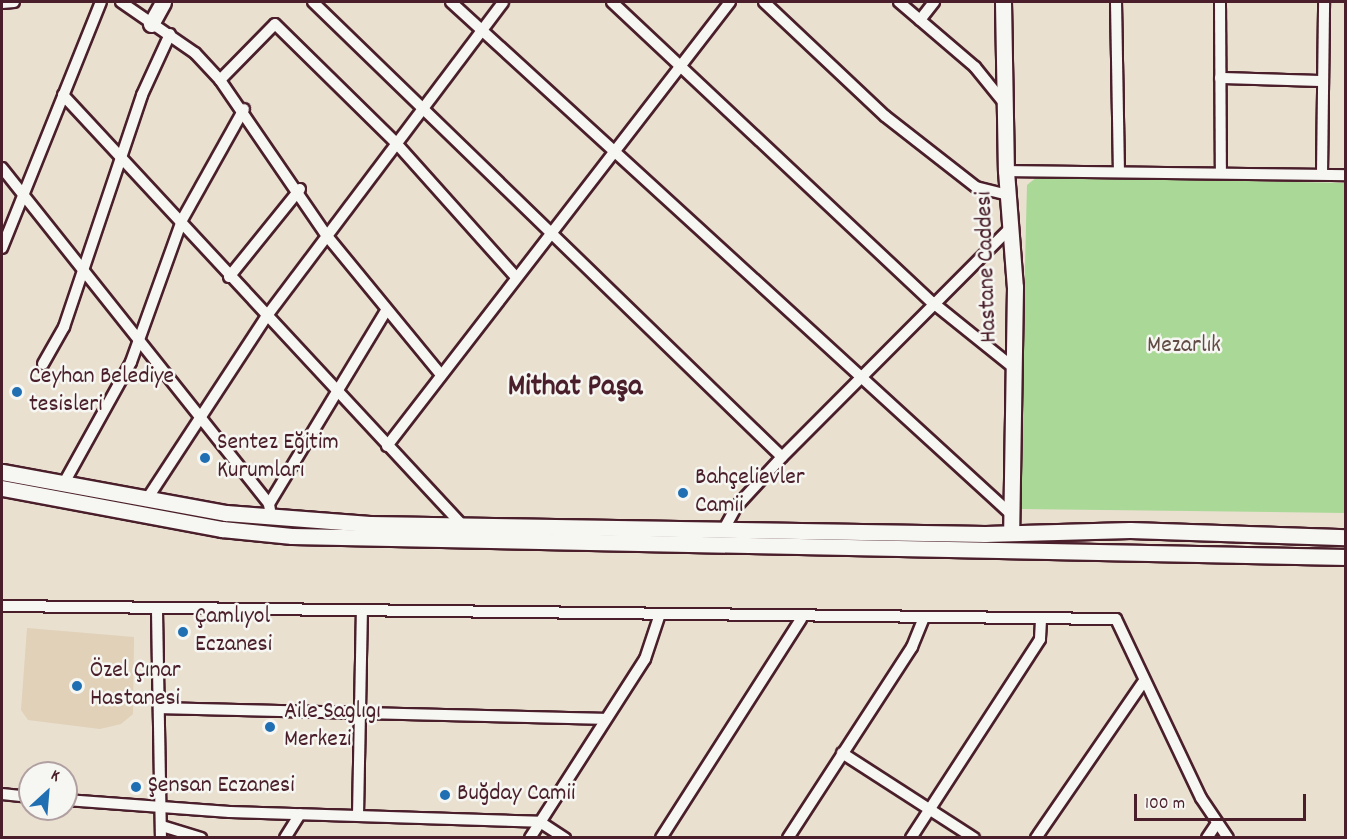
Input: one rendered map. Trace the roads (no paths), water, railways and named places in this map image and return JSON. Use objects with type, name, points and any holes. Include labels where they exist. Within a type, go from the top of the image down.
[{"type":"main road","points":[[151,24],[163,2]]},
{"type":"main road","name":"Hastane Caddesi","points":[[1004,2],[1006,171],[1015,287],[1011,531]]},
{"type":"main road","points":[[2,472],[147,499],[465,528],[1119,530],[1346,537]]},
{"type":"main road","points":[[2,488],[222,529],[292,536],[1041,554],[1346,557]]},
{"type":"main road","points":[[1038,530],[1032,542],[1041,554]]},
{"type":"main road","points":[[1119,530],[1132,540],[1119,555]]},
{"type":"street","points":[[2,3],[14,2]]},
{"type":"street","points":[[2,248],[101,2]]},
{"type":"street","points":[[121,2],[151,24],[170,34],[220,80],[244,109],[300,189],[327,236],[386,311],[441,375]]},
{"type":"street","points":[[313,2],[552,229],[782,457]]},
{"type":"street","points":[[451,2],[1011,514]]},
{"type":"street","points":[[147,499],[198,415],[266,317],[503,2]]},
{"type":"street","points":[[612,2],[932,302],[1014,368]]},
{"type":"street","points":[[387,446],[613,148],[680,68],[730,2]]},
{"type":"street","points":[[764,2],[885,116],[976,187],[1008,195]]},
{"type":"street","points":[[899,2],[975,67],[1005,104]]},
{"type":"street","points":[[920,20],[934,2]]},
{"type":"street","points":[[1116,2],[1119,169]]},
{"type":"street","points":[[1220,2],[1221,173]]},
{"type":"street","points":[[1322,174],[1324,2]]},
{"type":"street","points":[[220,80],[274,24],[396,142],[516,277]]},
{"type":"street","points":[[43,364],[64,327],[156,57],[170,34]]},
{"type":"street","points":[[1220,78],[1323,81]]},
{"type":"street","points":[[63,95],[182,220],[229,277],[333,390],[465,528]]},
{"type":"street","points":[[64,483],[140,339],[182,220],[244,109]]},
{"type":"street","points":[[2,168],[140,339],[270,511],[333,390],[386,311]]},
{"type":"street","points":[[1006,171],[1119,169],[1346,175]]},
{"type":"street","points":[[229,277],[300,189]]},
{"type":"street","points":[[724,529],[736,507],[782,457],[932,302],[1009,229]]},
{"type":"street","points":[[2,606],[157,611],[801,619],[924,618],[1041,621],[1116,619],[1144,681],[1217,824],[1228,837]]},
{"type":"street","points":[[157,611],[161,708],[162,826],[160,837]]},
{"type":"street","points":[[358,815],[362,612]]},
{"type":"street","points":[[530,837],[645,660],[659,617]]},
{"type":"street","points":[[788,837],[912,647],[924,618]]},
{"type":"street","points":[[661,837],[801,619]]},
{"type":"street","points":[[911,837],[1041,639],[1041,621]]},
{"type":"street","points":[[1035,837],[1124,702],[1144,681]]},
{"type":"street","points":[[161,708],[605,719]]},
{"type":"street","points":[[842,753],[974,837]]},
{"type":"street","points":[[2,794],[18,796]]},
{"type":"street","points":[[78,801],[300,814],[540,822],[565,837]]},
{"type":"street","points":[[285,837],[300,814]]},
{"type":"street","points":[[1207,837],[1217,824]]},
{"type":"street","points":[[162,826],[201,837]]},
{"type":"place","name":"Ceyhan Belediye tesisleri","points":[[17,392]]},
{"type":"place","name":"Sentez Eğitim Kurumları","points":[[205,458]]},
{"type":"place","name":"Bahçelievler Camii","points":[[683,493]]},
{"type":"place","name":"Çamlıyol Eczanesi","points":[[183,632]]},
{"type":"place","name":"Özel Çınar Hastanesi","points":[[77,686]]},
{"type":"place","name":"Aile Saglıgı Merkezi","points":[[270,727]]},
{"type":"place","name":"Şensan Eczanesi","points":[[136,787]]},
{"type":"place","name":"Buğday Camii","points":[[445,795]]},
{"type":"district","name":"Mithat Paşa","points":[[575,389]]},
{"type":"park label","name":"Mezarlık","points":[[1184,347]]}]
